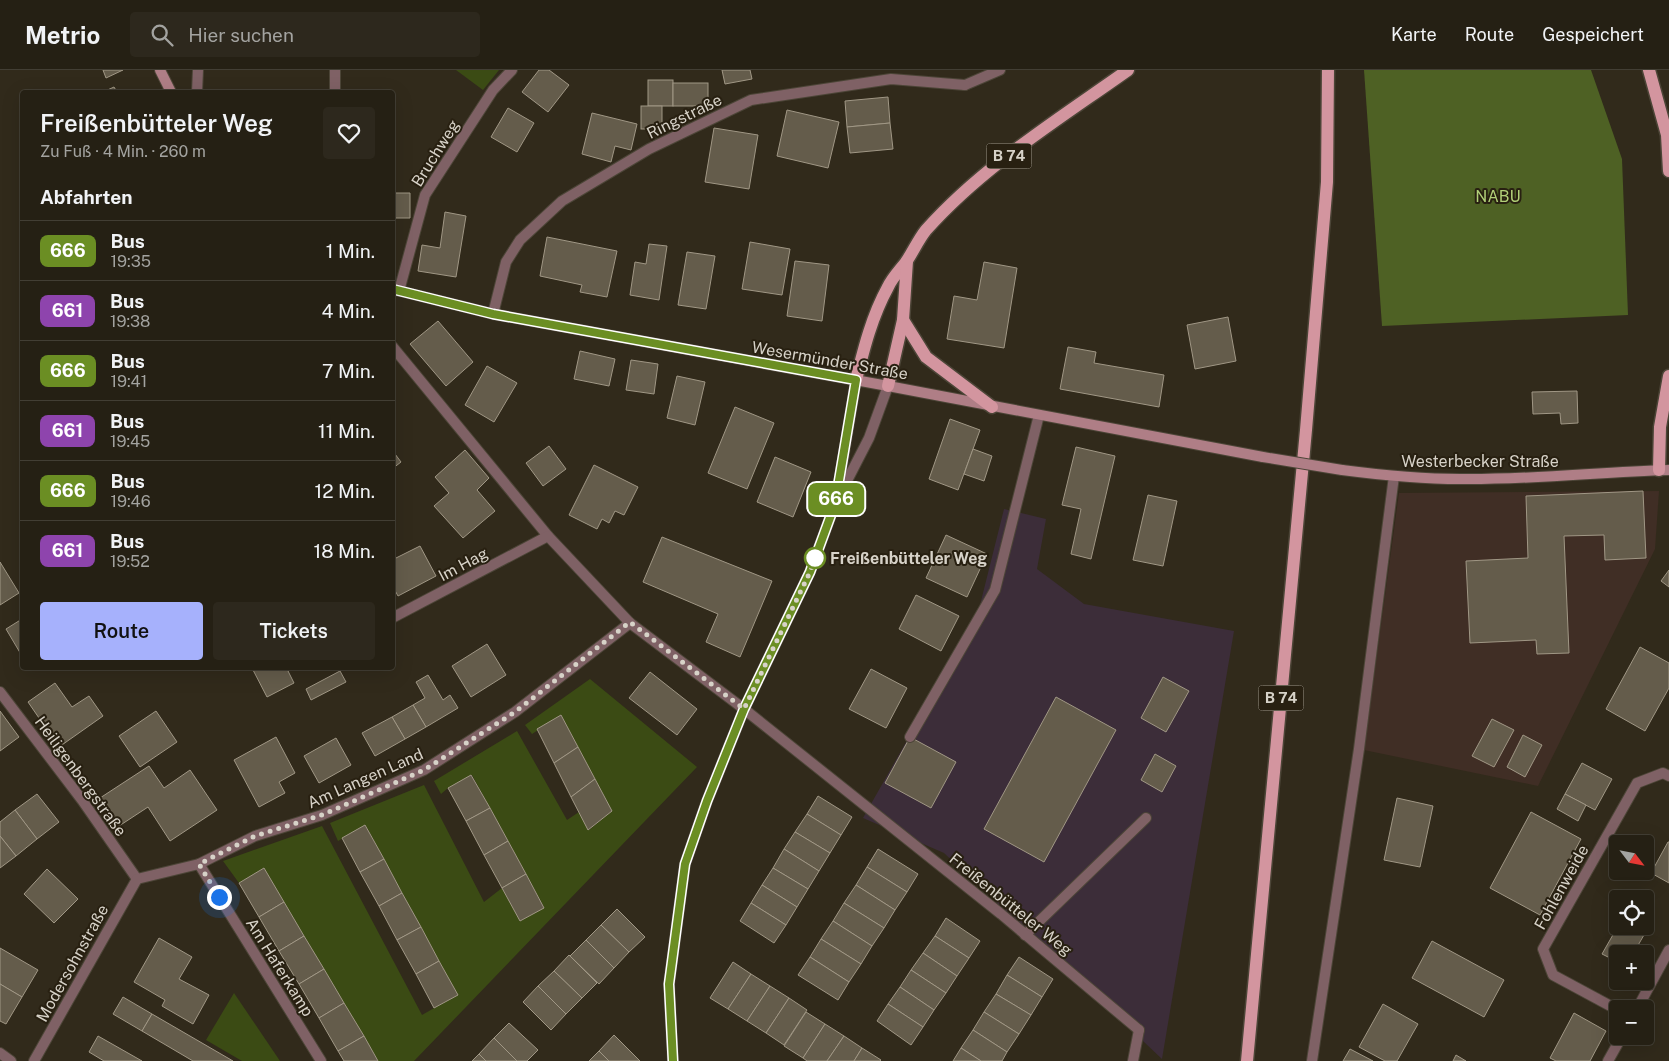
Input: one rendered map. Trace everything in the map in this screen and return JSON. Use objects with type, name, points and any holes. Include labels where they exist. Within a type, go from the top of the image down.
[{"type":"main road","name":"B 74","points":[[888,386],[903,320],[907,260],[924,232],[956,198],[1022,146],[1128,70]]},
{"type":"main road","points":[[1318,70],[1327,84]]},
{"type":"main road","name":"B 74","points":[[1247,1061],[1306,430],[1327,182],[1328,70]]},
{"type":"main road","points":[[1649,70],[1667,135],[1669,171]]},
{"type":"main road","points":[[856,380],[867,339],[881,301],[888,285],[907,260]]},
{"type":"main road","points":[[903,320],[926,357],[992,407]]},
{"type":"main road","points":[[1664,470],[1660,427],[1669,376]]},
{"type":"street","points":[[160,70],[170,90]]},
{"type":"street","points":[[197,90],[198,70]]},
{"type":"street","points":[[335,70],[335,90]]},
{"type":"street","name":"Bruchweg","points":[[396,290],[425,194],[493,90],[512,70]]},
{"type":"street","name":"Ringstraße","points":[[493,314],[506,262],[520,240],[562,201],[649,148],[751,100],[891,79],[965,85],[1000,70]]},
{"type":"street","name":"Wesermünder Straße","points":[[396,290],[493,314],[1263,457]]},
{"type":"street","name":"Freißenbütteler Weg","points":[[395,350],[548,536],[630,622],[744,709],[1025,934],[1139,1030],[1133,1061]]},
{"type":"street","points":[[835,504],[856,380]]},
{"type":"street","points":[[673,1061],[669,984],[685,864],[707,801],[744,709],[810,572],[835,504],[869,438],[888,386]]},
{"type":"street","points":[[910,737],[995,590],[1039,415]]},
{"type":"street","name":"Westerbecker Straße","points":[[1263,457],[1342,470],[1394,476],[1460,479],[1522,478],[1664,470]]},
{"type":"street","points":[[1312,1061],[1359,749],[1394,476]]},
{"type":"street","name":"Im Hag","points":[[395,616],[548,536]]},
{"type":"street","name":"Am Langen Land","points":[[137,879],[199,864],[255,836],[322,815],[424,770],[515,712],[630,622]]},
{"type":"street","name":"Heiligenbergstraße","points":[[0,692],[82,800],[137,879]]},
{"type":"street","name":"Fohlenweide","points":[[1609,1005],[1553,975],[1543,949],[1637,783],[1663,773],[1669,776]]},
{"type":"street","points":[[1025,934],[1146,818]]},
{"type":"street","name":"Am Haferkamp","points":[[199,864],[320,1061]]},
{"type":"street","name":"Modersohnstraße","points":[[34,1061],[137,879]]},
{"type":"street","points":[[1642,1000],[1669,950]]},
{"type":"street","points":[[1608,1061],[1617,1045]]},
{"type":"street","points":[[0,1053],[11,1061]]},
{"type":"shaded area","points":[[1659,491],[1655,549],[1538,786],[1364,750],[1399,493]]},
{"type":"shaded area","points":[[1004,509],[1046,519],[1037,569],[1084,604],[1234,631],[1162,1059],[944,853],[863,818],[977,617]]},
{"type":"green space","points":[[456,70],[499,70],[483,90]]},
{"type":"green space","name":"NABU","points":[[1364,70],[1591,70],[1622,159],[1628,315],[1382,326]]},
{"type":"green space","points":[[590,679],[697,767],[414,1061],[378,1061],[264,869],[239,883],[223,861],[322,826],[422,1015],[457,995],[366,826],[338,841],[330,823],[424,785],[484,902],[502,888],[520,921],[544,907],[472,775],[441,794],[434,781],[517,731],[567,820],[579,812],[589,830],[612,811],[561,715],[532,734],[525,725]]},
{"type":"green space","points":[[234,993],[280,1061],[242,1061],[206,1040]]},
{"type":"building","points":[[103,70],[123,70],[106,78]]},
{"type":"building","points":[[539,70],[549,70],[569,85],[548,112],[522,92]]},
{"type":"building","points":[[722,70],[750,70],[752,79],[725,84]]},
{"type":"building","points":[[648,80],[673,80],[673,106],[648,106]]},
{"type":"building","points":[[673,83],[708,83],[708,106],[673,106]]},
{"type":"building","points":[[888,97],[890,123],[847,127],[845,101]]},
{"type":"building","points":[[641,106],[662,106],[662,129],[641,129]]},
{"type":"building","points":[[508,108],[534,123],[517,152],[491,137]]},
{"type":"building","points":[[787,110],[839,122],[828,168],[777,156]]},
{"type":"building","points":[[592,113],[637,124],[631,150],[615,146],[611,162],[582,154]]},
{"type":"building","points":[[890,123],[893,149],[850,153],[847,127]]},
{"type":"building","points":[[714,128],[758,135],[749,189],[705,182]]},
{"type":"building","points":[[395,193],[410,193],[410,218],[395,218]]},
{"type":"building","points":[[445,212],[466,216],[456,277],[418,271],[422,245],[440,248]]},
{"type":"building","points":[[547,237],[617,251],[607,297],[580,292],[582,285],[540,276]]},
{"type":"building","points":[[750,242],[790,249],[782,295],[742,289]]},
{"type":"building","points":[[649,244],[667,246],[659,300],[630,295],[635,262],[646,264]]},
{"type":"building","points":[[687,252],[715,256],[706,309],[678,305]]},
{"type":"building","points":[[795,261],[829,265],[822,321],[787,316]]},
{"type":"building","points":[[984,262],[1017,268],[1004,348],[947,339],[954,296],[977,300]]},
{"type":"building","points":[[1228,317],[1236,361],[1195,369],[1187,325]]},
{"type":"building","points":[[438,321],[473,362],[446,386],[410,344]]},
{"type":"building","points":[[1068,347],[1096,352],[1094,363],[1164,375],[1159,407],[1060,389]]},
{"type":"building","points":[[580,351],[615,359],[609,386],[574,379]]},
{"type":"building","points":[[631,360],[658,364],[654,394],[626,390]]},
{"type":"building","points":[[487,366],[517,383],[494,422],[465,405]]},
{"type":"building","points":[[677,376],[705,382],[695,425],[667,418]]},
{"type":"building","points":[[1577,391],[1578,423],[1561,424],[1560,413],[1533,414],[1532,392]]},
{"type":"building","points":[[735,407],[774,423],[747,489],[708,473]]},
{"type":"building","points":[[950,419],[980,430],[958,490],[929,479]]},
{"type":"building","points":[[549,446],[566,469],[543,486],[526,463]]},
{"type":"building","points":[[1076,447],[1115,456],[1091,559],[1071,554],[1081,509],[1062,505]]},
{"type":"building","points":[[973,449],[992,456],[984,481],[964,474]]},
{"type":"building","points":[[465,450],[489,478],[477,490],[495,511],[463,538],[434,506],[449,493],[435,477]]},
{"type":"building","points":[[395,454],[401,462],[395,467]]},
{"type":"building","points":[[775,457],[811,472],[793,517],[757,502]]},
{"type":"building","points":[[594,465],[638,487],[624,515],[615,511],[609,523],[602,519],[597,529],[569,515]]},
{"type":"building","points":[[1643,491],[1646,558],[1605,560],[1604,535],[1564,536],[1569,653],[1537,654],[1536,640],[1470,643],[1466,561],[1528,558],[1526,496]]},
{"type":"building","points":[[1148,495],[1177,501],[1163,566],[1133,560]]},
{"type":"building","points":[[946,535],[987,554],[967,597],[926,578]]},
{"type":"building","points":[[662,537],[772,581],[740,657],[706,642],[718,614],[643,582]]},
{"type":"building","points":[[420,546],[436,576],[398,596],[395,590],[395,558]]},
{"type":"building","points":[[0,562],[19,593],[0,605]]},
{"type":"building","points":[[1669,570],[1669,587],[1661,581]]},
{"type":"building","points":[[916,595],[959,616],[941,651],[899,629]]},
{"type":"building","points":[[20,620],[20,653],[6,629]]},
{"type":"building","points":[[487,644],[506,675],[471,697],[452,666]]},
{"type":"building","points":[[1640,647],[1669,663],[1669,688],[1645,731],[1606,709]]},
{"type":"building","points":[[871,669],[907,688],[886,728],[849,709]]},
{"type":"building","points":[[253,670],[290,670],[288,671],[294,683],[267,697]]},
{"type":"building","points":[[340,671],[346,682],[311,700],[306,689]]},
{"type":"building","points":[[650,672],[697,709],[677,735],[629,698]]},
{"type":"building","points":[[428,675],[443,700],[450,695],[458,708],[426,727],[413,705],[425,698],[416,682]]},
{"type":"building","points":[[1163,677],[1189,691],[1166,732],[1141,718]]},
{"type":"building","points":[[55,683],[72,707],[89,696],[103,716],[59,747],[28,702]]},
{"type":"building","points":[[1056,697],[1116,730],[1044,862],[984,829]]},
{"type":"building","points":[[413,705],[426,727],[405,739],[392,717]]},
{"type":"building","points":[[0,711],[19,737],[0,751]]},
{"type":"building","points":[[156,711],[177,742],[140,767],[119,736]]},
{"type":"building","points":[[561,715],[578,747],[554,763],[537,729]]},
{"type":"building","points":[[392,717],[405,739],[375,756],[362,733]]},
{"type":"building","points":[[1492,719],[1514,730],[1494,767],[1472,756]]},
{"type":"building","points":[[1523,735],[1542,745],[1525,777],[1507,767]]},
{"type":"building","points":[[276,737],[295,773],[279,782],[285,793],[259,807],[234,760]]},
{"type":"building","points":[[910,737],[956,762],[931,808],[885,783]]},
{"type":"building","points":[[336,738],[351,765],[319,783],[304,756]]},
{"type":"building","points":[[578,747],[595,779],[571,797],[554,763]]},
{"type":"building","points":[[1155,754],[1176,766],[1162,792],[1141,780]]},
{"type":"building","points":[[1582,763],[1612,779],[1595,810],[1565,794]]},
{"type":"building","points":[[149,766],[164,788],[190,770],[217,810],[170,841],[148,807],[119,826],[100,798]]},
{"type":"building","points":[[471,775],[490,808],[466,821],[448,788]]},
{"type":"building","points":[[595,779],[612,811],[588,830],[571,797]]},
{"type":"building","points":[[37,794],[59,822],[37,839],[15,810]]},
{"type":"building","points":[[1565,794],[1586,805],[1578,821],[1557,809]]},
{"type":"building","points":[[818,796],[852,817],[841,835],[807,814]]},
{"type":"building","points":[[1397,798],[1433,806],[1420,867],[1384,860]]},
{"type":"building","points":[[490,808],[508,841],[484,855],[466,821]]},
{"type":"building","points":[[15,810],[37,839],[16,856],[0,836],[0,822]]},
{"type":"building","points":[[1531,812],[1581,839],[1540,915],[1490,888]]},
{"type":"building","points":[[807,814],[841,835],[830,853],[795,832]]},
{"type":"building","points":[[365,825],[384,859],[360,872],[342,838]]},
{"type":"building","points":[[795,832],[830,853],[819,871],[784,849]]},
{"type":"building","points":[[0,836],[16,856],[0,868]]},
{"type":"building","points":[[508,841],[526,874],[502,888],[484,855]]},
{"type":"building","points":[[1669,842],[1669,883],[1654,875],[1654,868]]},
{"type":"building","points":[[784,849],[819,871],[808,889],[773,868]]},
{"type":"building","points":[[878,849],[918,874],[907,892],[867,867]]},
{"type":"building","points":[[384,859],[402,893],[379,906],[360,872]]},
{"type":"building","points":[[867,867],[907,892],[895,910],[856,885]]},
{"type":"building","points":[[264,868],[284,902],[259,917],[239,883]]},
{"type":"building","points":[[773,868],[808,889],[797,907],[762,885]]},
{"type":"building","points":[[47,869],[78,899],[54,923],[24,894]]},
{"type":"building","points":[[526,874],[544,908],[520,921],[502,888]]},
{"type":"building","points":[[762,885],[797,907],[786,925],[751,903]]},
{"type":"building","points":[[856,885],[895,910],[884,928],[844,903]]},
{"type":"building","points":[[402,893],[421,927],[397,940],[379,906]]},
{"type":"building","points":[[284,902],[304,936],[279,951],[259,917]]},
{"type":"building","points":[[751,903],[786,925],[774,943],[740,921]]},
{"type":"building","points":[[844,903],[884,928],[872,946],[833,921]]},
{"type":"building","points":[[617,909],[645,937],[629,952],[601,925]]},
{"type":"building","points":[[946,918],[980,941],[969,958],[935,936]]},
{"type":"building","points":[[833,921],[872,946],[861,964],[821,939]]},
{"type":"building","points":[[601,925],[629,952],[614,968],[586,940]]},
{"type":"building","points":[[421,927],[439,961],[416,974],[397,940]]},
{"type":"building","points":[[1613,935],[1644,935],[1638,945],[1609,945],[1609,958],[1602,954]]},
{"type":"building","points":[[304,936],[324,969],[299,984],[279,951]]},
{"type":"building","points":[[935,936],[969,958],[957,976],[923,953]]},
{"type":"building","points":[[159,938],[192,957],[179,979],[209,995],[193,1024],[162,1006],[165,1000],[134,982]]},
{"type":"building","points":[[821,939],[861,964],[849,982],[810,957]]},
{"type":"building","points":[[586,940],[614,968],[599,984],[570,956]]},
{"type":"building","points":[[1432,941],[1504,980],[1484,1017],[1412,978]]},
{"type":"building","points":[[0,948],[38,970],[22,997],[0,984]]},
{"type":"building","points":[[923,953],[957,976],[946,993],[911,970]]},
{"type":"building","points":[[569,955],[597,983],[582,998],[554,971]]},
{"type":"building","points":[[810,957],[849,982],[838,1000],[798,975]]},
{"type":"building","points":[[1019,957],[1053,979],[1042,997],[1007,975]]},
{"type":"building","points":[[439,961],[458,995],[434,1008],[416,974]]},
{"type":"building","points":[[733,962],[751,974],[728,1009],[710,998]]},
{"type":"building","points":[[324,969],[344,1003],[319,1018],[299,984]]},
{"type":"building","points":[[911,970],[946,993],[934,1010],[900,987]]},
{"type":"building","points":[[554,971],[582,998],[566,1014],[538,986]]},
{"type":"building","points":[[751,974],[770,986],[747,1021],[728,1009]]},
{"type":"building","points":[[1007,975],[1042,997],[1031,1015],[996,994]]},
{"type":"building","points":[[0,984],[22,997],[6,1024],[0,1021]]},
{"type":"building","points":[[538,986],[566,1014],[551,1030],[523,1002]]},
{"type":"building","points":[[770,986],[789,998],[766,1033],[747,1021]]},
{"type":"building","points":[[900,987],[934,1010],[923,1027],[888,1004]]},
{"type":"building","points":[[996,994],[1031,1015],[1019,1034],[984,1012]]},
{"type":"building","points":[[123,997],[152,1014],[142,1031],[113,1014]]},
{"type":"building","points":[[789,998],[807,1010],[784,1045],[766,1033]]},
{"type":"building","points":[[344,1003],[364,1036],[338,1051],[319,1018]]},
{"type":"building","points":[[888,1004],[923,1027],[911,1045],[877,1021]]},
{"type":"building","points":[[1383,1004],[1418,1024],[1397,1061],[1385,1061],[1359,1047]]},
{"type":"building","points":[[806,1012],[825,1024],[803,1058],[784,1046]]},
{"type":"building","points":[[984,1012],[1019,1034],[1007,1052],[973,1030]]},
{"type":"building","points":[[1574,1013],[1606,1031],[1590,1061],[1556,1061],[1550,1058]]},
{"type":"building","points":[[152,1014],[233,1061],[193,1061],[142,1031]]},
{"type":"building","points":[[509,1023],[538,1050],[527,1061],[517,1061],[494,1038]]},
{"type":"building","points":[[825,1024],[844,1036],[827,1061],[807,1061],[803,1058]]},
{"type":"building","points":[[973,1030],[1007,1052],[1002,1061],[981,1061],[961,1048]]},
{"type":"building","points":[[614,1035],[640,1061],[609,1061],[599,1051]]},
{"type":"building","points":[[98,1036],[142,1061],[104,1061],[89,1052]]},
{"type":"building","points":[[364,1036],[378,1061],[344,1061],[338,1051]]},
{"type":"building","points":[[844,1036],[862,1048],[854,1061],[827,1061]]},
{"type":"building","points":[[494,1038],[517,1061],[486,1061],[479,1054]]},
{"type":"building","points":[[862,1048],[881,1060],[854,1061]]},
{"type":"building","points":[[961,1048],[981,1061],[953,1061]]},
{"type":"building","points":[[1350,1049],[1373,1061],[1343,1061]]},
{"type":"building","points":[[599,1051],[609,1061],[589,1061]]},
{"type":"building","points":[[479,1054],[486,1061],[472,1061]]},
{"type":"building","points":[[1456,1055],[1466,1061],[1453,1061]]},
{"type":"bus line","name":"666","points":[[395,290],[493,314],[856,380],[835,504],[810,572],[744,709],[707,801],[685,864],[669,984],[673,1061]]},
{"type":"place","name":"Freißenbütteler Weg","points":[[815,558]]},
{"type":"route","points":[[219,897],[199,864],[255,836],[322,815],[424,770],[515,712],[630,622],[744,709],[810,572],[816,555],[815,558]]}]
